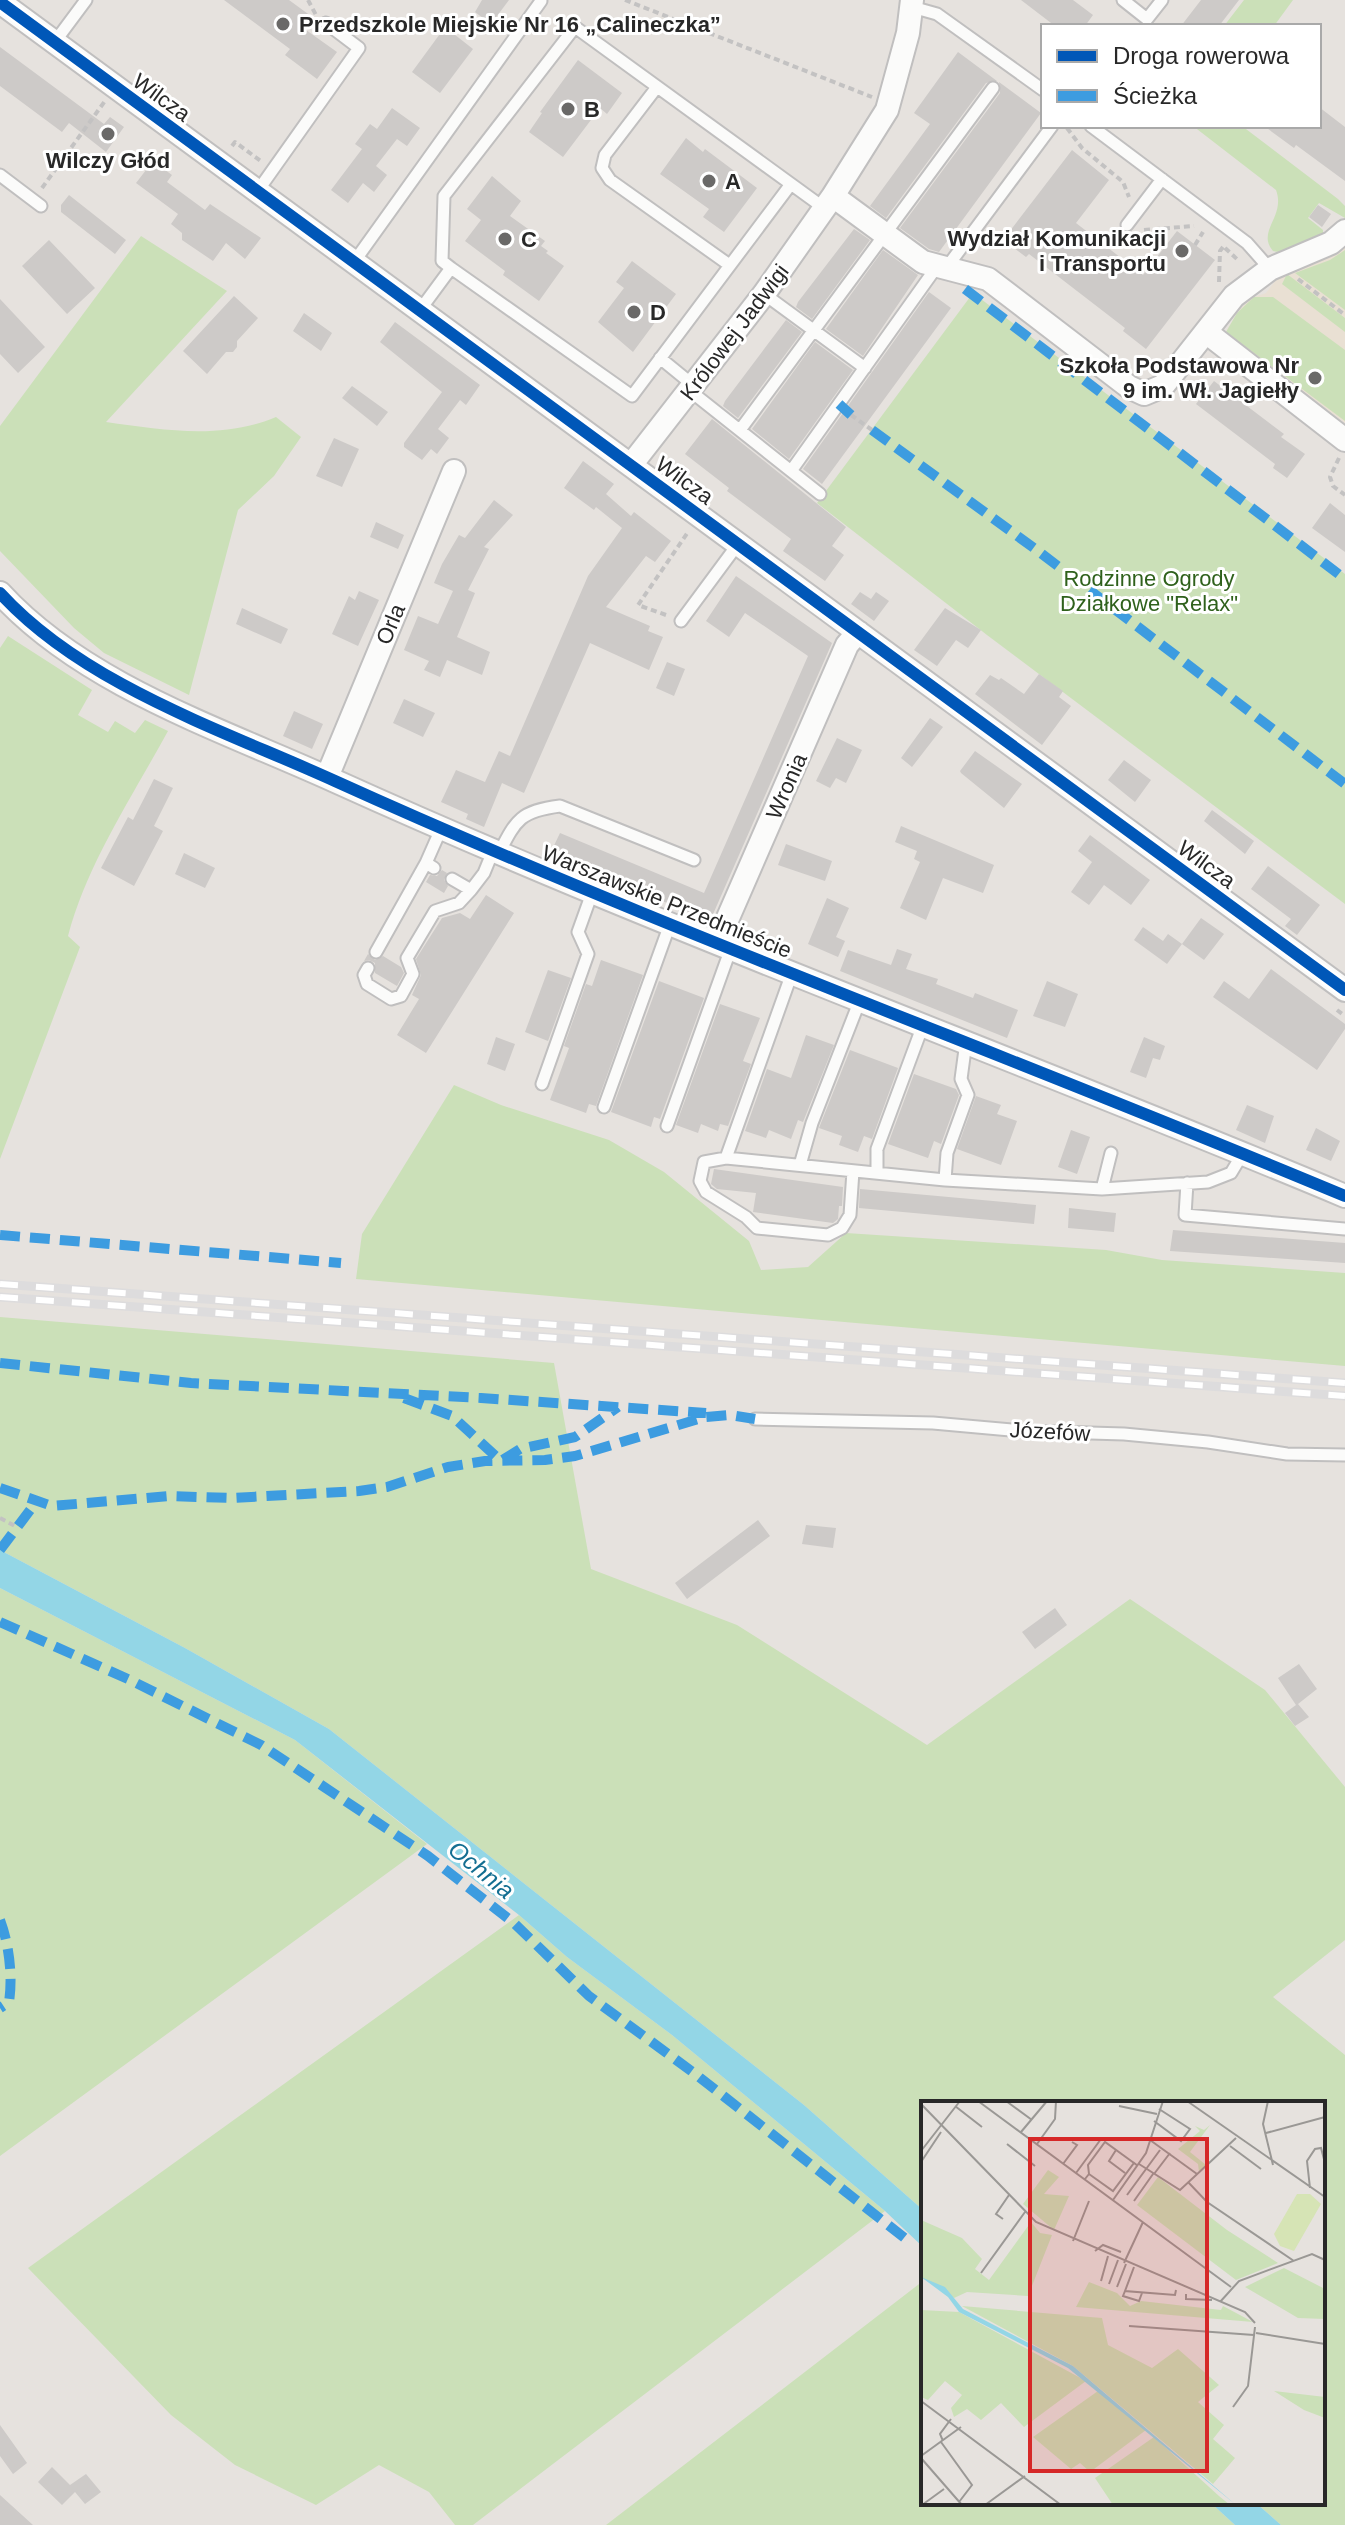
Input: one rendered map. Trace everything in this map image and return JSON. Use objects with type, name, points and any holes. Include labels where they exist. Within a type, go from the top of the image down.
[{"type":"street","name":"Wilcza","points":[[0,2],[261,186],[354,262],[1345,990]]},
{"type":"street","name":"Królowej Jadwigi","points":[[631,465],[764,294],[829,202],[887,110],[908,33],[912,4]]},
{"type":"street","points":[[829,202],[885,234],[923,262],[988,279],[1129,387],[1144,394],[1163,386],[1224,307],[1331,243],[1345,231]]},
{"type":"street","points":[[1206,332],[1342,444]]},
{"type":"street","name":"Orla","points":[[327,777],[454,471]]},
{"type":"street","name":"Warszawskie Przedmieście","points":[[0,593],[47,637],[148,696],[441,829],[592,893],[1345,1196]]},
{"type":"street","name":"Wronia","points":[[724,946],[847,645],[858,632]]},
{"type":"lane","points":[[54,43],[86,0]]},
{"type":"lane","points":[[1123,0],[1147,19],[1162,0]]},
{"type":"lane","points":[[354,262],[541,1]]},
{"type":"lane","points":[[912,4],[937,14],[1041,89]]},
{"type":"lane","points":[[261,186],[359,48],[322,20]]},
{"type":"lane","points":[[791,184],[632,396],[442,261],[444,196],[575,27],[791,184],[829,202]]},
{"type":"lane","points":[[657,87],[605,155],[602,168],[610,180],[728,264]]},
{"type":"lane","points":[[740,430],[993,88]]},
{"type":"lane","points":[[791,471],[865,368],[1050,128]]},
{"type":"lane","points":[[1094,128],[1247,243],[1280,272]]},
{"type":"lane","points":[[0,175],[41,206]]},
{"type":"lane","points":[[1127,225],[1162,179]]},
{"type":"lane","points":[[420,310],[451,268]]},
{"type":"lane","points":[[764,294],[865,368]]},
{"type":"lane","points":[[660,358],[740,430],[820,494]]},
{"type":"lane","points":[[681,621],[738,544]]},
{"type":"lane","points":[[368,968],[364,975],[367,984],[391,999],[401,996],[413,974],[407,958],[435,911],[459,903],[484,873],[517,819],[543,808],[560,806],[694,860]]},
{"type":"lane","points":[[376,952],[430,865],[441,829]]},
{"type":"lane","points":[[452,879],[471,890]]},
{"type":"lane","points":[[542,1084],[588,954],[578,932],[592,893]]},
{"type":"lane","points":[[604,1107],[670,924]]},
{"type":"lane","points":[[667,1126],[724,946]]},
{"type":"lane","points":[[726,1158],[793,973]]},
{"type":"lane","points":[[800,1165],[812,1123],[860,1000]]},
{"type":"lane","points":[[877,1173],[877,1149],[923,1025]]},
{"type":"lane","points":[[945,1180],[947,1153],[968,1095],[961,1079],[966,1042]]},
{"type":"lane","points":[[1102,1189],[1111,1153]]},
{"type":"lane","points":[[853,1171],[850,1215],[842,1228],[828,1235],[757,1228],[746,1217],[706,1192],[700,1181],[704,1162],[726,1158],[945,1180],[1102,1189],[1208,1182],[1231,1173],[1243,1153]]},
{"type":"lane","points":[[1187,1183],[1185,1215],[1345,1229]]},
{"type":"lane","name":"Józefów","points":[[755,1419],[933,1423],[1022,1431],[1124,1434],[1287,1454],[1345,1455]]},
{"type":"path","points":[[308,0],[314,14],[322,20]]},
{"type":"path","points":[[625,0],[877,99]]},
{"type":"path","points":[[41,188],[106,99]]},
{"type":"path","points":[[1066,128],[1082,148],[1123,182],[1129,195],[1128,203]]},
{"type":"path","points":[[230,149],[235,142],[263,163],[261,186]]},
{"type":"path","points":[[1090,164],[1094,158]]},
{"type":"path","points":[[1109,248],[1127,225],[1136,231],[1193,224],[1223,247],[1220,251],[1218,296],[1224,307]]},
{"type":"path","points":[[1110,232],[1117,238]]},
{"type":"path","points":[[1195,245],[1203,232]]},
{"type":"path","points":[[1280,272],[1345,315]]},
{"type":"path","points":[[851,415],[872,430]]},
{"type":"path","points":[[1342,444],[1341,454],[1330,477],[1333,486],[1345,495]]},
{"type":"path","points":[[681,621],[638,605],[688,532]]},
{"type":"path","points":[[0,1518],[17,1527]]},
{"type":"shaded area","name":"Szkoła Podstawowa Nr 9 im. Wł. Jagiełły","points":[[1345,247],[1345,423],[1225,333],[1240,309],[1251,298],[1266,293],[1280,275],[1329,257]]},
{"type":"green space","points":[[1244,0],[1293,0],[1275,24],[1226,24]]},
{"type":"green space","points":[[1196,128],[1245,128],[1338,199],[1345,206],[1345,218],[1319,203],[1308,218],[1323,230],[1323,234],[1299,248],[1273,251],[1268,237],[1277,208],[1276,190]]},
{"type":"green space","points":[[141,236],[227,291],[106,422],[171,430],[213,431],[234,429],[276,417],[301,437],[274,476],[238,510],[189,695],[104,653],[74,628],[0,551],[0,426]]},
{"type":"green space","points":[[1345,250],[1345,310],[1295,273],[1330,260]]},
{"type":"green space","points":[[1287,274],[1345,318],[1345,332],[1282,284]]},
{"type":"green space","name":"Rodzinne Ogrody Działkowe \"Relax\"","points":[[973,293],[1345,574],[1345,904],[817,503]]},
{"type":"green space","name":"Szkoła Podstawowa Nr 9 im. Wł. Jagiełły","points":[[1254,297],[1273,297],[1345,350],[1345,421],[1226,332],[1237,313]]},
{"type":"green space","points":[[8,636],[92,690],[78,715],[108,732],[115,721],[135,733],[145,720],[168,731],[98,857],[76,909],[68,936],[80,947],[0,1159],[0,648]]},
{"type":"green space","points":[[454,1085],[501,1105],[609,1140],[664,1172],[749,1241],[761,1270],[808,1267],[846,1233],[1106,1250],[1162,1260],[1345,1273],[1345,1366],[356,1279],[362,1234]]},
{"type":"green space","points":[[0,1317],[554,1363],[591,1569],[737,1625],[927,1745],[1130,1599],[1265,1690],[1345,1787],[1345,1940],[1273,1997],[1345,2055],[1345,2525],[1281,2525],[1258,2505],[1325,2505],[1325,2101],[921,2101],[921,2208],[804,2105],[329,1729],[0,1550]]},
{"type":"green space","points":[[0,1588],[295,1740],[427,1844],[0,2156]]},
{"type":"green space","points":[[519,1915],[567,1957],[672,2035],[885,2211],[473,2525],[455,2525],[429,2492],[379,2465],[316,2505],[235,2465],[171,2415],[28,2268]]},
{"type":"green space","points":[[921,2283],[921,2505],[1213,2505],[1235,2525],[606,2525]]},
{"type":"water","name":"Ochnia","points":[[0,1550],[329,1729],[804,2105],[921,2208],[921,2245],[885,2211],[672,2035],[567,1957],[519,1915],[295,1740],[0,1588]]},
{"type":"water","points":[[1213,2505],[1258,2505],[1281,2525],[1235,2525]]},
{"type":"building","name":"Przedszkole Miejskie Nr 16 „Calineczka”","points":[[224,0],[289,0],[315,19],[306,30],[337,52],[317,79],[285,55],[290,49]]},
{"type":"building","points":[[482,0],[509,0],[491,24],[475,12]]},
{"type":"building","points":[[1021,0],[1073,0],[1093,15],[1086,24],[1052,24]]},
{"type":"building","points":[[1201,0],[1239,0],[1221,24],[1183,24]]},
{"type":"building","points":[[445,27],[473,49],[440,93],[412,72]]},
{"type":"building","points":[[0,47],[104,124],[110,117],[124,127],[106,152],[69,123],[62,132],[0,86]]},
{"type":"building","points":[[958,52],[997,81],[986,83],[886,218],[870,206],[930,124],[914,113]]},
{"type":"building","name":"B","points":[[578,60],[622,93],[607,114],[600,108],[563,157],[529,132]]},
{"type":"building","points":[[999,82],[1041,113],[939,252],[929,249],[900,228],[1000,93]]},
{"type":"building","points":[[392,108],[420,128],[407,146],[397,139],[376,166],[387,175],[374,192],[363,183],[348,203],[331,190],[362,149],[355,144],[370,124],[377,129]]},
{"type":"building","points":[[1321,109],[1345,127],[1345,181],[1296,145],[1294,148],[1267,128],[1321,128]]},
{"type":"building","name":"A","points":[[686,138],[757,188],[724,232],[703,217],[709,209],[660,174]]},
{"type":"building","name":"Wydział Komunikacji i Transportu","points":[[1072,150],[1109,180],[1076,223],[1143,275],[1177,231],[1215,260],[1146,349],[1123,331],[1125,328],[1029,254],[1026,257],[1003,240]]},
{"type":"building","points":[[153,161],[172,175],[167,182],[205,210],[210,204],[261,238],[245,259],[226,243],[213,261],[182,240],[182,233],[171,224],[178,214],[136,183]]},
{"type":"building","name":"C","points":[[492,176],[521,201],[510,216],[545,241],[541,246],[548,251],[546,253],[564,266],[539,301],[503,275],[505,271],[465,241],[481,220],[467,209]]},
{"type":"building","points":[[69,195],[126,240],[115,254],[61,212],[61,205]]},
{"type":"building","points":[[1318,205],[1331,214],[1322,227],[1309,217]]},
{"type":"building","points":[[854,229],[870,240],[812,319],[796,307],[798,302]]},
{"type":"building","points":[[49,240],[95,288],[67,314],[22,266]]},
{"type":"building","points":[[883,250],[918,275],[863,356],[826,329]]},
{"type":"building","name":"D","points":[[632,261],[676,294],[633,352],[598,322],[624,288],[616,282]]},
{"type":"building","points":[[929,292],[951,308],[822,484],[803,469]]},
{"type":"building","points":[[234,296],[258,318],[237,341],[233,352],[226,352],[207,374],[183,351]]},
{"type":"building","points":[[0,299],[45,347],[18,373],[0,354]]},
{"type":"building","points":[[304,313],[332,333],[321,351],[293,331]]},
{"type":"building","points":[[786,320],[802,332],[738,418],[723,406],[725,401]]},
{"type":"building","points":[[395,322],[480,385],[466,405],[460,400],[438,429],[449,438],[437,454],[431,449],[422,460],[404,447],[404,443],[442,392],[380,342]]},
{"type":"building","points":[[815,342],[853,370],[789,459],[752,429]]},
{"type":"building","points":[[1214,381],[1284,434],[1281,437],[1305,454],[1287,478],[1273,468],[1275,464],[1196,404]]},
{"type":"building","points":[[352,386],[388,412],[377,426],[342,398]]},
{"type":"building","points":[[712,419],[846,527],[832,546],[844,555],[825,581],[783,551],[791,539],[727,491],[729,488],[685,454]]},
{"type":"building","points":[[334,438],[359,449],[342,487],[316,476]]},
{"type":"building","points":[[583,461],[614,484],[606,494],[631,516],[634,512],[671,541],[655,562],[646,556],[606,607],[650,626],[648,631],[663,637],[649,670],[590,643],[524,793],[502,783],[484,827],[466,819],[468,814],[441,802],[456,770],[485,782],[499,751],[510,756],[588,576],[622,528],[596,507],[594,510],[564,488]]},
{"type":"building","points":[[494,500],[513,515],[484,547],[489,549],[468,590],[475,593],[457,637],[490,652],[482,675],[447,660],[440,677],[424,670],[429,661],[404,650],[418,616],[438,624],[453,591],[434,583],[442,564],[459,535],[465,538]]},
{"type":"building","points":[[1330,503],[1345,515],[1345,552],[1312,528]]},
{"type":"building","points":[[376,522],[404,535],[398,549],[370,537]]},
{"type":"building","points":[[736,576],[832,643],[710,921],[550,854],[560,833],[704,893],[808,656],[745,613],[729,637],[706,621]]},
{"type":"building","points":[[359,591],[379,600],[358,646],[332,634],[349,596],[355,600]]},
{"type":"building","points":[[860,592],[871,599],[876,592],[889,601],[874,621],[851,604]]},
{"type":"building","points":[[242,608],[288,629],[281,644],[236,624]]},
{"type":"building","points":[[945,608],[981,630],[968,648],[956,640],[937,666],[914,650]]},
{"type":"building","points":[[667,662],[685,669],[674,696],[656,688]]},
{"type":"building","points":[[1039,674],[1063,691],[1059,697],[1071,706],[1042,745],[975,694],[990,675],[999,680],[1001,678],[1024,694]]},
{"type":"building","points":[[404,699],[435,713],[423,737],[393,723]]},
{"type":"building","points":[[294,711],[323,724],[312,749],[283,736]]},
{"type":"building","points":[[930,718],[943,727],[912,767],[901,758]]},
{"type":"building","points":[[837,738],[862,750],[846,783],[836,778],[830,788],[816,781]]},
{"type":"building","points":[[975,751],[1022,784],[1004,808],[961,773]]},
{"type":"building","points":[[1124,760],[1151,780],[1135,802],[1108,780]]},
{"type":"building","points":[[154,779],[173,788],[154,826],[163,831],[134,886],[101,868],[128,817],[133,820]]},
{"type":"building","points":[[1212,810],[1254,841],[1245,854],[1204,821]]},
{"type":"building","points":[[901,826],[994,865],[983,893],[943,878],[926,920],[900,908],[920,862],[914,859],[917,851],[895,842]]},
{"type":"building","points":[[1090,835],[1150,880],[1131,905],[1104,885],[1089,905],[1071,892],[1092,862],[1078,851]]},
{"type":"building","points":[[786,844],[832,861],[825,881],[778,865]]},
{"type":"building","points":[[184,853],[215,868],[205,888],[175,874]]},
{"type":"building","points":[[1268,866],[1320,905],[1297,935],[1285,926],[1291,919],[1251,889]]},
{"type":"building","points":[[442,870],[447,873],[444,880],[448,886],[444,893],[426,882],[430,875],[437,876]]},
{"type":"building","points":[[486,895],[514,913],[426,1053],[397,1035],[419,999],[412,995],[421,975],[416,959],[442,918],[460,913],[470,919]]},
{"type":"building","points":[[827,898],[849,908],[836,937],[845,941],[838,957],[808,944]]},
{"type":"building","points":[[1201,918],[1224,934],[1204,960],[1182,944]]},
{"type":"building","points":[[1143,927],[1163,941],[1168,934],[1182,944],[1167,964],[1134,940]]},
{"type":"building","points":[[897,949],[912,954],[906,969],[938,979],[936,984],[973,998],[975,993],[1018,1010],[1007,1038],[840,971],[848,950],[891,965]]},
{"type":"building","points":[[368,954],[375,960],[383,956],[401,967],[404,973],[397,986],[375,973],[375,963],[364,961]]},
{"type":"building","points":[[601,960],[643,975],[596,1106],[589,1104],[586,1113],[550,1100],[569,1048],[564,1046],[586,984],[592,986]]},
{"type":"building","points":[[1271,969],[1345,1024],[1345,1029],[1317,1070],[1213,997],[1224,981],[1249,999]]},
{"type":"building","points":[[548,970],[571,978],[548,1041],[525,1032]]},
{"type":"building","points":[[659,981],[704,998],[660,1119],[654,1117],[651,1127],[611,1112]]},
{"type":"building","points":[[1047,981],[1078,994],[1065,1027],[1033,1016]]},
{"type":"building","points":[[720,1004],[760,1018],[743,1061],[751,1064],[728,1126],[720,1124],[718,1131],[701,1124],[698,1133],[676,1125]]},
{"type":"building","points":[[806,1035],[834,1045],[803,1122],[798,1120],[791,1139],[769,1130],[766,1138],[745,1131],[767,1069],[791,1078]]},
{"type":"building","points":[[496,1037],[515,1044],[505,1071],[487,1064]]},
{"type":"building","points":[[1144,1037],[1165,1046],[1160,1060],[1153,1058],[1146,1078],[1130,1072]]},
{"type":"building","points":[[850,1050],[898,1068],[872,1139],[864,1136],[858,1152],[839,1145],[842,1136],[819,1128]]},
{"type":"building","points":[[914,1074],[956,1089],[959,1095],[941,1144],[934,1141],[928,1158],[888,1144]]},
{"type":"building","points":[[976,1096],[1001,1105],[997,1114],[1017,1121],[1001,1165],[957,1149]]},
{"type":"building","points":[[1247,1105],[1274,1116],[1265,1143],[1236,1130]]},
{"type":"building","points":[[1316,1128],[1340,1141],[1331,1161],[1306,1150]]},
{"type":"building","points":[[1071,1130],[1090,1137],[1077,1174],[1058,1167]]},
{"type":"building","points":[[714,1169],[843,1187],[838,1219],[833,1223],[753,1212],[756,1193],[717,1189],[711,1184]]},
{"type":"building","points":[[860,1189],[1036,1205],[1034,1224],[859,1208]]},
{"type":"building","points":[[1069,1208],[1116,1213],[1114,1232],[1068,1228]]},
{"type":"building","points":[[1173,1230],[1345,1243],[1345,1263],[1170,1251]]},
{"type":"building","points":[[758,1520],[770,1536],[687,1599],[675,1583]]},
{"type":"building","points":[[806,1525],[836,1528],[833,1548],[802,1544]]},
{"type":"building","points":[[1055,1608],[1067,1625],[1035,1649],[1022,1632]]},
{"type":"building","points":[[1299,1664],[1317,1689],[1298,1704],[1309,1717],[1295,1726],[1285,1713],[1296,1705],[1278,1678]]},
{"type":"building","points":[[0,2425],[27,2463],[13,2474],[0,2456]]},
{"type":"building","points":[[52,2467],[70,2485],[86,2474],[101,2492],[85,2504],[75,2492],[62,2505],[38,2482]]},
{"type":"building","points":[[0,2495],[33,2525],[0,2525]]},
{"type":"railway","points":[[0,1284],[1345,1383]]},
{"type":"railway","points":[[0,1297],[1345,1396]]},
{"type":"marked path","points":[[965,289],[1345,579]]},
{"type":"marked path","points":[[839,404],[851,415]]},
{"type":"marked path","points":[[872,430],[1038,551],[1345,784]]},
{"type":"marked path","points":[[0,1235],[341,1263]]},
{"type":"marked path","points":[[0,1363],[191,1383],[706,1413]]},
{"type":"marked path","points":[[404,1398],[452,1416],[501,1461],[520,1449],[575,1437],[618,1407]]},
{"type":"marked path","points":[[0,1488],[52,1506],[169,1496],[231,1498],[359,1491],[387,1487],[448,1467],[485,1461],[575,1456],[705,1417],[730,1415],[755,1419]]},
{"type":"marked path","points":[[0,1550],[37,1501]]},
{"type":"marked path","points":[[0,1622],[128,1679],[261,1745],[428,1856],[514,1923],[589,1996],[694,2073],[906,2239]]},
{"type":"marked path","points":[[0,1920],[8,1950],[11,1982],[9,2002],[0,2008]]},
{"type":"cycle path","points":[[0,2],[1345,990]]},
{"type":"cycle path","points":[[0,593],[34,625],[72,654],[113,679],[202,723],[585,889],[1345,1196]]},
{"type":"place","name":"Przedszkole Miejskie Nr 16 „Calineczka”","points":[[283,24]]},
{"type":"place","name":"B","points":[[568,109]]},
{"type":"place","name":"Wilczy Głód","points":[[108,134]]},
{"type":"place","name":"A","points":[[709,181]]},
{"type":"place","name":"C","points":[[505,239]]},
{"type":"place","name":"Wydział Komunikacji i Transportu","points":[[1182,251]]},
{"type":"place","name":"D","points":[[634,312]]},
{"type":"place","name":"Szkoła Podstawowa Nr 9 im. Wł. Jagiełły","points":[[1315,378]]}]
